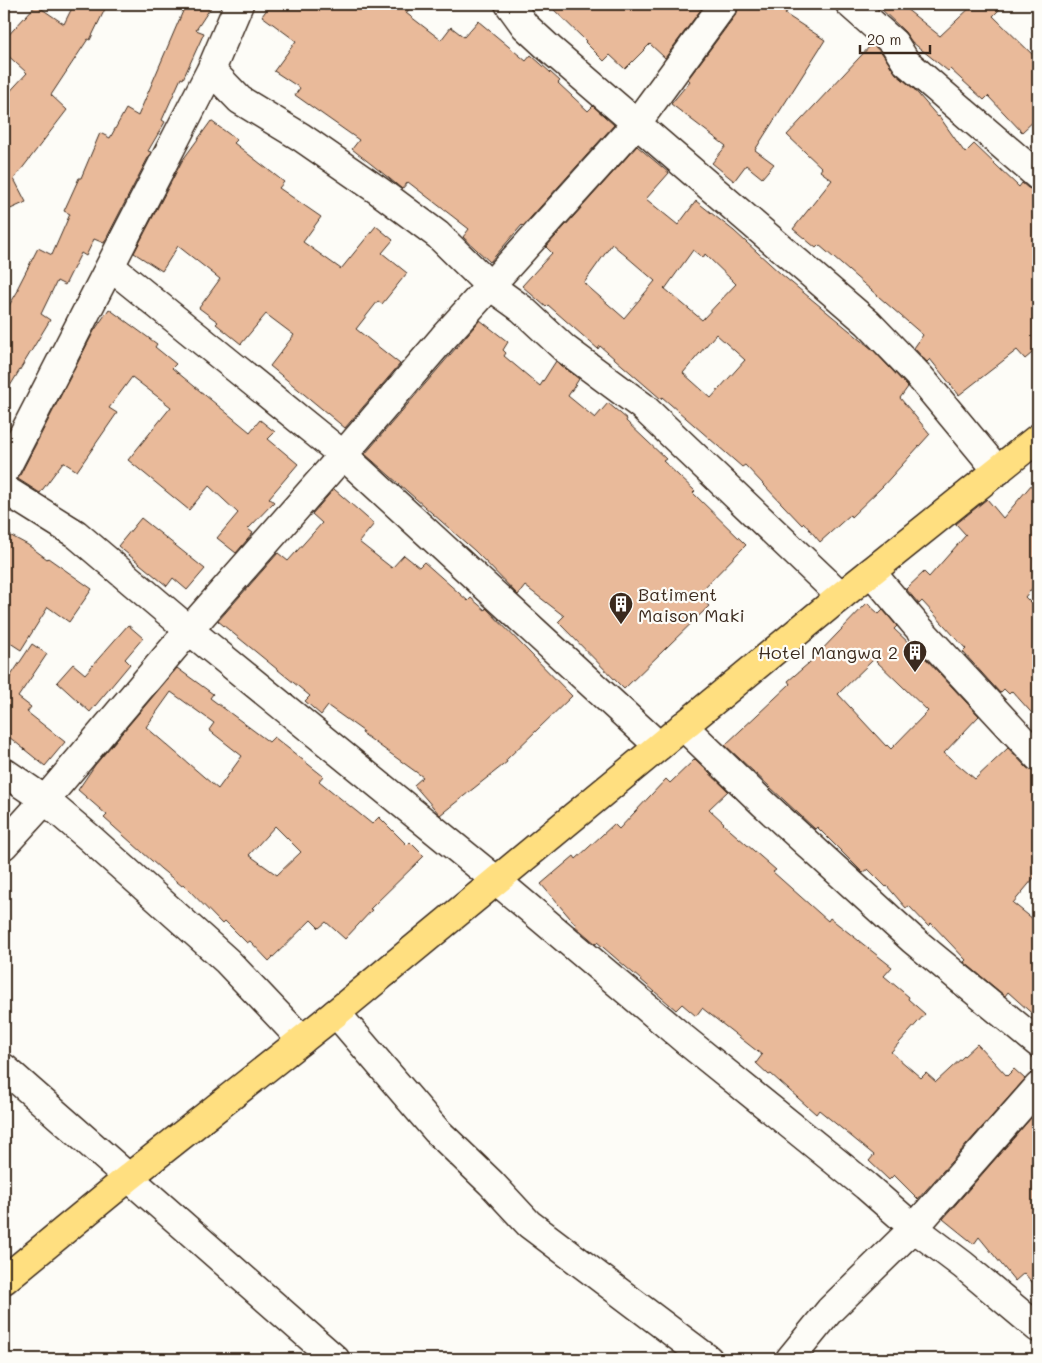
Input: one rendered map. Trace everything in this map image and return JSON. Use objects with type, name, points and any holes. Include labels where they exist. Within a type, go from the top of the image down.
[{"type":"highway","points":[[4,1280],[128,1178],[336,1013],[841,596],[1038,440]]},
{"type":"street","points":[[4,472],[211,70],[239,4]]},
{"type":"street","points":[[509,4],[525,26],[868,323],[920,377],[998,471]]},
{"type":"street","points":[[4,845],[45,800],[189,630],[443,338],[636,124],[724,4]]},
{"type":"street","points":[[850,4],[894,43],[906,62],[1038,176]]},
{"type":"street","points":[[211,70],[240,100],[301,137],[438,235],[490,286],[522,309],[564,349],[642,406],[841,596]]},
{"type":"street","points":[[111,267],[343,455],[659,746]]},
{"type":"street","points":[[4,489],[76,534],[189,630],[497,881],[684,1039],[1038,1328]]},
{"type":"street","points":[[871,572],[921,631],[1038,757]]},
{"type":"street","points":[[683,726],[764,804],[913,940],[1038,1043]]},
{"type":"street","points":[[4,772],[45,800],[227,961],[302,1040]]},
{"type":"street","points":[[336,1013],[436,1130],[492,1183],[528,1224],[708,1359]]},
{"type":"street","points":[[4,1068],[335,1359]]},
{"type":"street","points":[[790,1359],[830,1310],[914,1228],[1038,1087]]},
{"type":"building","points":[[74,4],[95,4],[105,9],[90,40],[88,39],[51,95],[67,110],[14,179],[26,202],[4,212],[4,98],[27,73],[4,52],[4,40],[36,5],[64,24]]},
{"type":"building","points":[[186,4],[213,4],[196,30],[204,33],[162,120],[165,122],[148,151],[151,152],[104,243],[94,239],[86,256],[81,253],[65,285],[57,281],[41,314],[50,320],[4,396],[4,314],[19,289],[17,289],[38,248],[52,255],[70,214],[64,211],[79,178],[81,178],[100,133],[110,138],[126,109],[138,116]]},
{"type":"building","points":[[271,4],[413,4],[406,13],[441,40],[451,27],[464,37],[478,21],[526,61],[531,55],[560,81],[558,83],[588,111],[593,106],[614,125],[490,262],[463,237],[469,229],[408,182],[402,189],[352,149],[359,140],[295,95],[300,88],[274,71],[296,41],[262,16]]},
{"type":"building","points":[[548,4],[705,4],[665,58],[650,44],[625,69],[610,55],[604,61]]},
{"type":"building","points":[[739,4],[793,4],[785,14],[825,40],[755,150],[774,164],[762,178],[746,165],[734,181],[712,163],[726,146],[671,104],[690,81],[688,79],[737,13]]},
{"type":"building","points":[[876,4],[900,4],[940,36],[974,4],[1005,4],[993,16],[1038,60],[1038,117],[1022,132],[988,96],[984,100],[950,69],[948,71],[912,42],[905,32]]},
{"type":"building","points":[[872,44],[882,53],[896,74],[913,88],[939,116],[965,153],[974,144],[1019,187],[1022,183],[1028,188],[1038,191],[1038,348],[1025,359],[1017,350],[959,395],[930,359],[927,362],[914,348],[923,335],[819,245],[816,248],[793,229],[832,180],[820,171],[822,168],[787,135]]},
{"type":"building","points":[[211,121],[237,140],[234,143],[284,182],[279,188],[321,217],[303,242],[341,269],[376,226],[393,240],[382,253],[407,273],[382,304],[378,301],[356,329],[400,364],[345,428],[270,366],[294,335],[266,314],[241,344],[216,324],[218,322],[199,308],[220,279],[178,246],[162,271],[134,253],[182,161]]},
{"type":"building","points":[[637,146],[669,173],[646,199],[678,225],[696,201],[734,231],[781,274],[873,350],[908,387],[900,398],[930,434],[882,487],[851,517],[850,515],[820,542],[804,523],[802,525],[745,465],[742,467],[662,397],[661,399],[600,346],[598,349],[548,305],[546,307],[522,286],[552,253],[546,247]],"holes":[[[612,244],[655,281],[624,318],[584,283]],[[693,250],[703,258],[705,254],[736,284],[702,320],[665,289]],[[716,334],[745,360],[711,398],[683,373]]]},
{"type":"building","points":[[109,309],[157,344],[155,347],[176,364],[172,368],[250,432],[260,420],[275,432],[268,439],[298,464],[269,498],[274,502],[248,529],[253,533],[236,553],[217,538],[238,513],[209,486],[189,510],[128,460],[171,407],[132,377],[109,408],[117,413],[77,471],[63,462],[40,493],[18,479],[94,331]]},
{"type":"building","points":[[480,320],[508,342],[503,350],[506,353],[504,356],[540,386],[556,361],[579,379],[568,396],[595,418],[608,403],[627,419],[626,421],[666,459],[663,461],[695,491],[693,493],[746,545],[697,595],[709,606],[624,689],[558,622],[564,616],[525,586],[518,595],[475,551],[365,454]]},
{"type":"building","points":[[1038,477],[1038,581],[1025,597],[1038,610],[1038,720],[1012,691],[1009,694],[1004,689],[1000,693],[963,652],[966,649],[922,601],[919,604],[906,589],[924,572],[929,577],[966,535],[956,524],[987,499],[1003,518]]},
{"type":"building","points":[[334,489],[374,524],[359,542],[392,568],[404,555],[419,567],[424,562],[468,601],[471,598],[485,610],[486,608],[572,696],[506,760],[507,762],[440,815],[414,785],[423,777],[328,706],[321,715],[305,701],[310,696],[218,621],[278,553],[288,561],[322,523],[312,514]]},
{"type":"building","points":[[141,518],[205,569],[187,590],[173,578],[167,586],[118,546]]},
{"type":"building","points":[[4,532],[28,545],[92,589],[69,622],[48,607],[21,650],[4,639]]},
{"type":"building","points":[[867,603],[879,614],[883,610],[897,626],[894,629],[927,660],[979,716],[944,753],[975,779],[1008,748],[1027,768],[1038,774],[1038,873],[1013,903],[1038,923],[1038,1019],[1008,992],[1005,996],[964,962],[966,960],[931,923],[928,926],[909,906],[906,908],[887,886],[868,869],[863,873],[817,827],[815,829],[725,745],[790,684],[788,681],[809,663]],"holes":[[[874,659],[928,711],[891,749],[886,746],[838,694]]]},
{"type":"building","points":[[128,625],[143,638],[125,659],[130,664],[90,712],[57,682],[73,664],[85,674]]},
{"type":"building","points":[[32,644],[47,654],[18,697],[31,707],[27,712],[65,742],[45,766],[4,733],[4,686]]},
{"type":"building","points":[[177,668],[213,694],[210,698],[269,742],[274,737],[323,776],[319,781],[372,824],[379,817],[407,845],[410,842],[424,856],[370,909],[372,910],[345,939],[326,922],[319,928],[311,920],[269,961],[250,941],[247,943],[225,921],[222,924],[183,884],[182,886],[161,869],[104,818],[107,815],[78,790],[95,765]],"holes":[[[171,692],[214,723],[209,730],[242,756],[218,789],[146,727]],[[275,826],[301,852],[277,875],[249,855]]]},
{"type":"building","points":[[695,759],[728,791],[709,809],[723,824],[776,870],[773,872],[828,921],[830,918],[892,967],[884,976],[909,997],[908,999],[925,1014],[891,1052],[921,1078],[926,1073],[936,1082],[977,1044],[1007,1076],[1014,1069],[1025,1079],[918,1199],[894,1175],[889,1180],[869,1161],[874,1155],[819,1110],[816,1114],[756,1063],[762,1055],[702,1008],[696,1016],[682,1004],[676,1010],[597,942],[596,944],[575,926],[541,884],[574,856],[576,859],[614,824],[619,829],[666,779],[670,783]]},
{"type":"building","points":[[1038,1110],[1038,1289],[1024,1273],[1015,1281],[979,1237],[974,1244],[943,1219]]},
{"type":"place","name":"Batiment Maison Maki","points":[[621,625]]},
{"type":"place","name":"Hotel Mangwa 2","points":[[915,673]]}]
